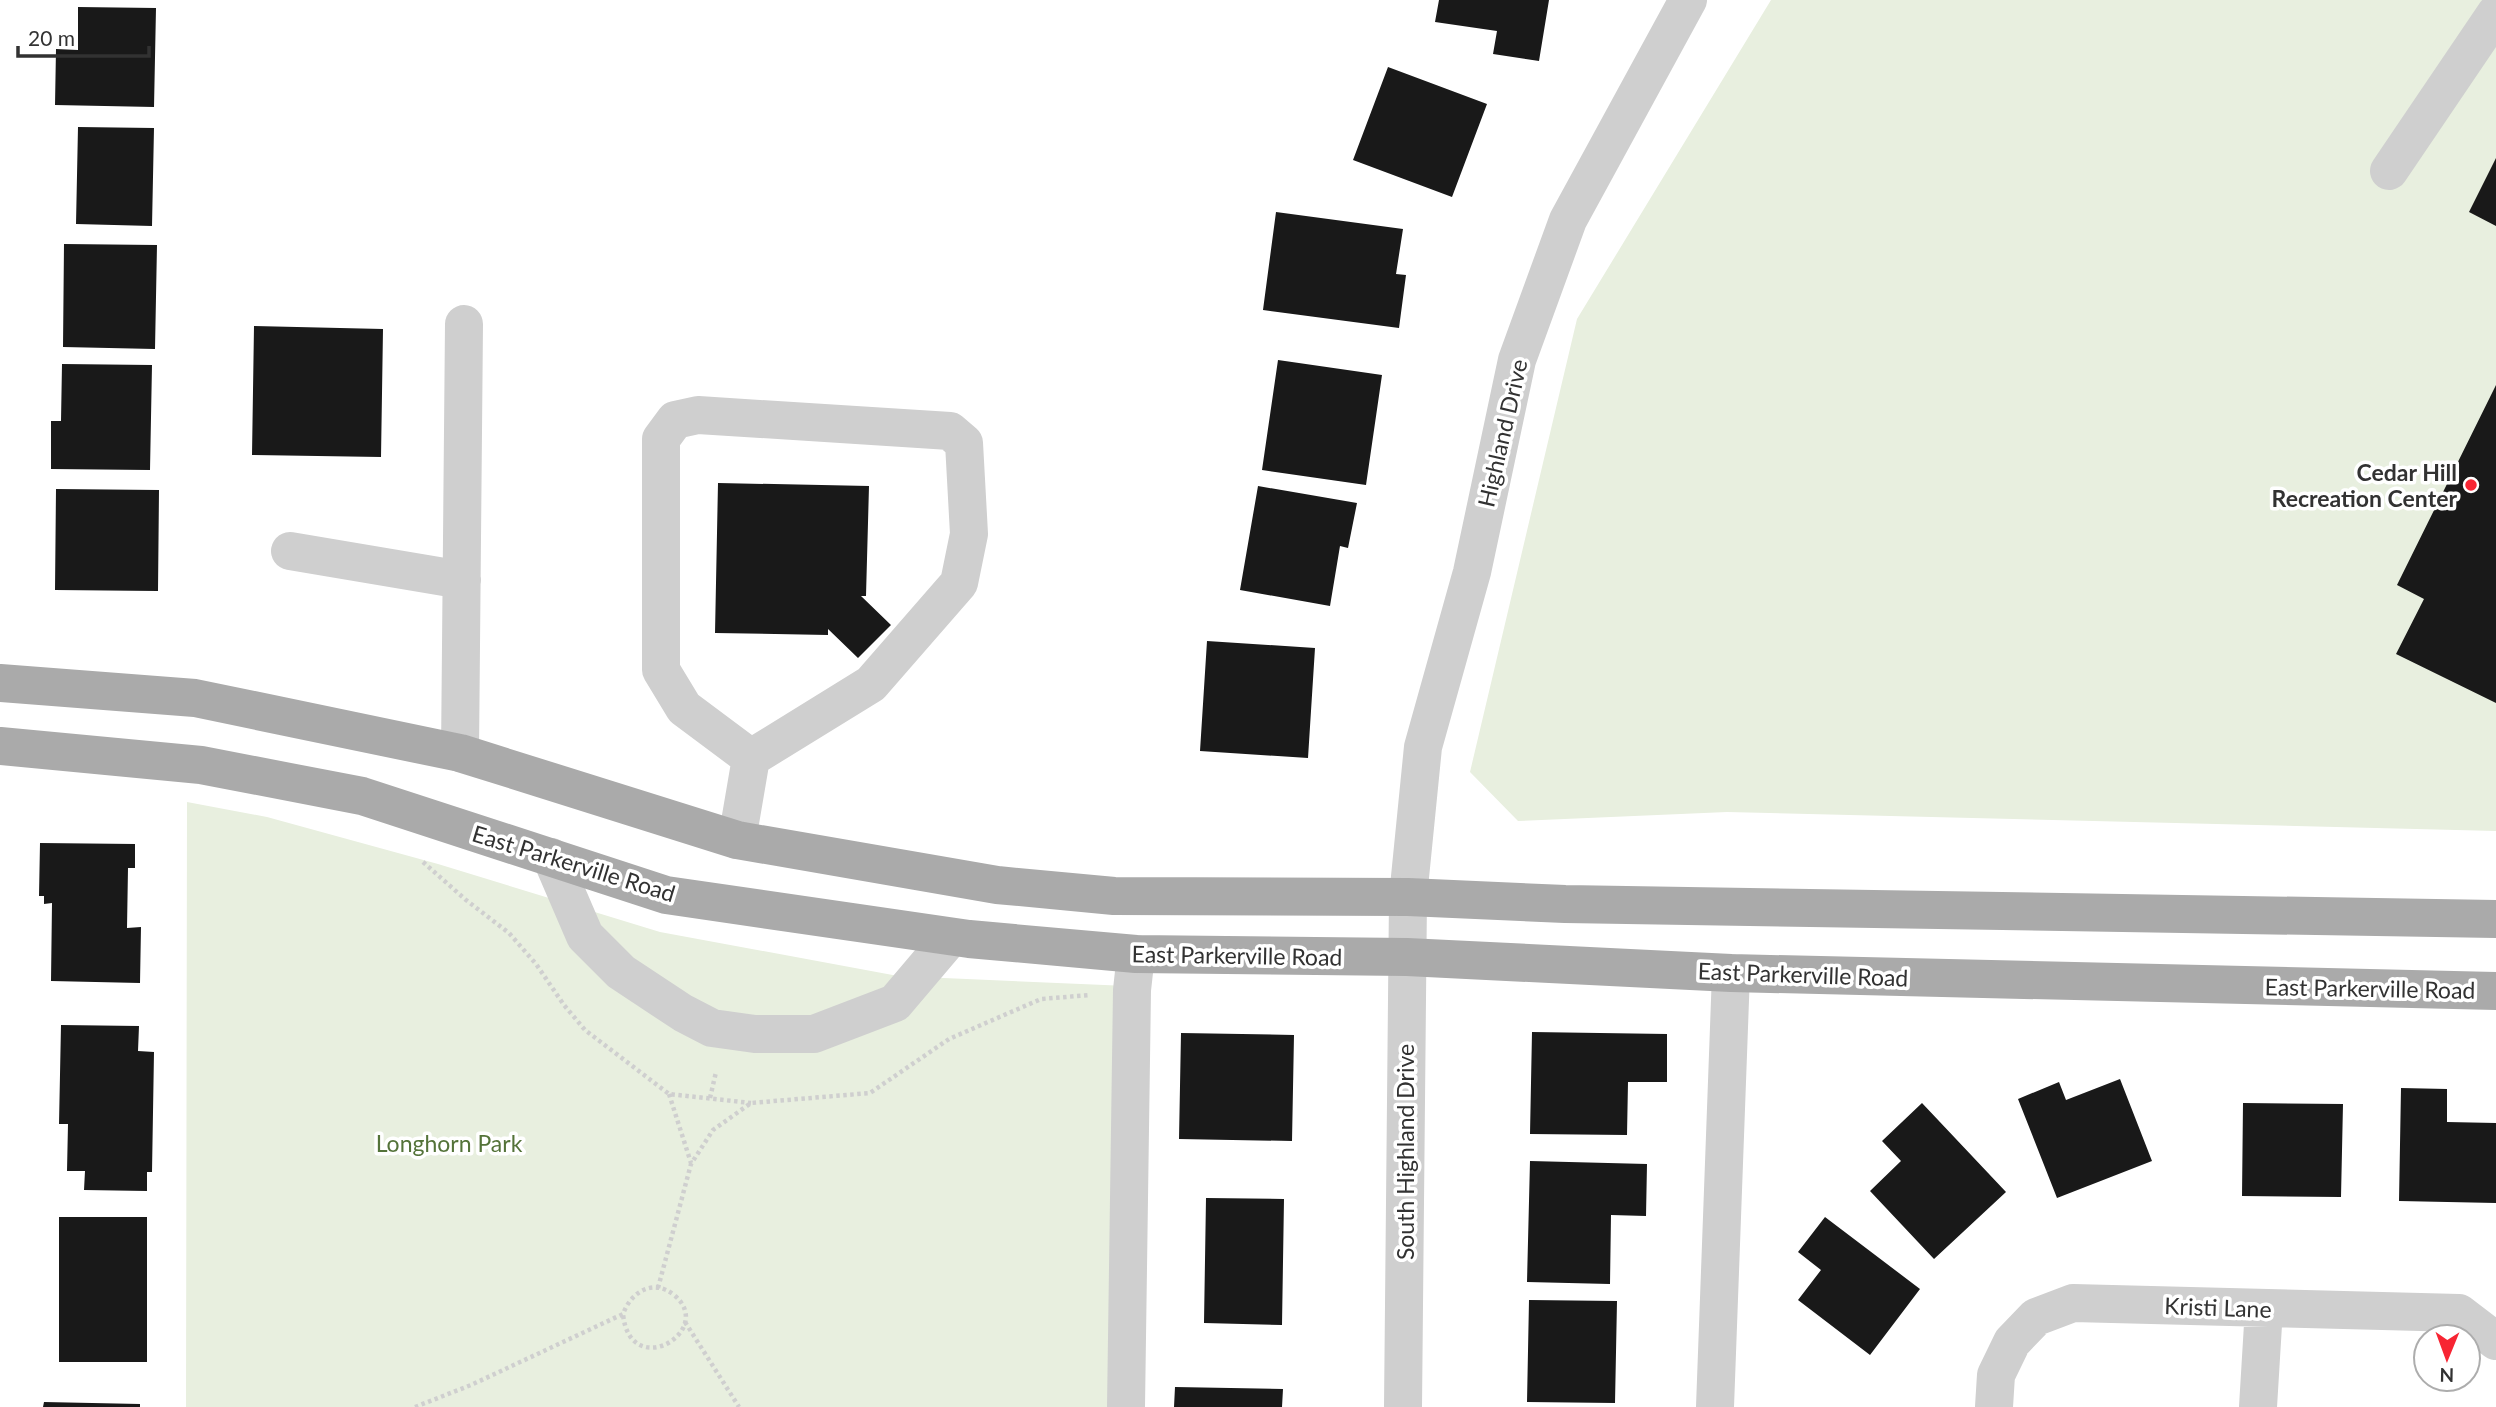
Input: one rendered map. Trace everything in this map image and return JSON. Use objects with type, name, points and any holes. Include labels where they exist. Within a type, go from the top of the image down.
[{"type":"main road","points":[[0,683],[195,698],[460,753],[737,839],[997,885],[1114,896],[1408,897],[1579,905],[2496,919]]},
{"type":"main road","name":"East Parkerville Road","points":[[0,746],[201,765],[362,796],[666,895],[951,937],[1136,954],[1407,957],[1731,973],[2496,991]]},
{"type":"street","name":"Highland Drive","points":[[1408,897],[1423,747],[1472,572],[1517,360],[1567,220],[1688,0]]},
{"type":"street","points":[[2389,172],[2496,13]]},
{"type":"street","points":[[460,753],[464,324]]},
{"type":"street","points":[[737,839],[751,758],[871,684],[959,583],[969,534],[964,443],[950,431],[698,415],[675,420],[661,439],[661,670],[684,708],[751,758]]},
{"type":"street","points":[[290,551],[462,580]]},
{"type":"street","points":[[551,858],[585,936],[621,972],[683,1013],[712,1028],[755,1034],[814,1034],[883,1008],[895,1003],[951,937]]},
{"type":"street","name":"South Highland Drive","points":[[1403,1407],[1408,897]]},
{"type":"street","points":[[1126,1407],[1132,990],[1136,954]]},
{"type":"street","points":[[1716,1407],[1731,973]]},
{"type":"street","name":"Kristi Lane","points":[[1994,1407],[1996,1375],[2012,1342],[2036,1317],[2073,1303],[2459,1313],[2496,1341]]},
{"type":"street","points":[[2259,1407],[2264,1308]]},
{"type":"path","points":[[417,857],[509,933],[536,964],[585,1030],[669,1094],[751,1103],[870,1093],[949,1039],[1041,999],[1103,994]]},
{"type":"path","points":[[669,1094],[691,1164]]},
{"type":"path","points":[[658,1287],[691,1164],[713,1130],[751,1103]]},
{"type":"path","points":[[658,1287],[670,1291],[679,1299],[684,1310],[684,1321],[681,1333],[673,1342],[650,1348],[630,1337],[624,1314],[627,1302],[636,1294],[646,1288],[658,1287]]},
{"type":"path","points":[[415,1407],[471,1385],[624,1314]]},
{"type":"path","points":[[684,1321],[739,1407]]},
{"type":"green space","points":[[1771,0],[2496,0],[2496,831],[1727,812],[1518,821],[1470,772],[1577,319]]},
{"type":"green space","name":"Longhorn Park","points":[[187,802],[267,817],[438,864],[660,932],[898,976],[1128,986],[1117,1407],[186,1407]]},
{"type":"building","points":[[1439,0],[1549,0],[1539,61],[1493,54],[1497,31],[1435,22]]},
{"type":"building","points":[[78,7],[156,8],[154,107],[55,105],[56,49],[78,50]]},
{"type":"building","points":[[1388,67],[1487,104],[1452,197],[1353,160]]},
{"type":"building","points":[[78,127],[154,128],[152,226],[76,224]]},
{"type":"building","points":[[2496,158],[2496,226],[2469,212]]},
{"type":"building","points":[[1276,212],[1403,229],[1396,274],[1406,275],[1399,328],[1263,310]]},
{"type":"building","points":[[64,244],[157,245],[155,349],[63,347]]},
{"type":"building","points":[[254,326],[383,329],[381,457],[252,455]]},
{"type":"building","points":[[1278,360],[1382,375],[1366,485],[1262,470]]},
{"type":"building","points":[[62,364],[152,365],[150,470],[51,469],[51,421],[61,421]]},
{"type":"building","name":"Cedar Hill Recreation Center","points":[[2496,385],[2496,703],[2396,654],[2424,599],[2397,585]]},
{"type":"building","points":[[718,483],[869,486],[866,596],[861,596],[891,625],[858,658],[828,629],[828,635],[715,633]]},
{"type":"building","points":[[1258,486],[1357,503],[1348,548],[1340,546],[1330,606],[1240,590]]},
{"type":"building","points":[[56,489],[159,490],[158,591],[55,590]]},
{"type":"building","points":[[1207,641],[1315,648],[1308,758],[1200,751]]},
{"type":"building","points":[[40,843],[135,844],[135,868],[128,868],[127,928],[141,927],[140,983],[51,981],[52,903],[44,904],[44,896],[39,896]]},
{"type":"building","points":[[61,1025],[139,1026],[138,1051],[154,1052],[152,1172],[147,1172],[147,1191],[84,1190],[85,1171],[67,1171],[68,1124],[59,1124]]},
{"type":"building","points":[[1532,1032],[1667,1034],[1667,1082],[1628,1082],[1627,1135],[1530,1134]]},
{"type":"building","points":[[1181,1033],[1294,1035],[1292,1141],[1179,1139]]},
{"type":"building","points":[[2120,1079],[2152,1161],[2057,1198],[2018,1099],[2059,1082],[2066,1100]]},
{"type":"building","points":[[2401,1088],[2447,1089],[2447,1122],[2496,1123],[2496,1203],[2399,1201]]},
{"type":"building","points":[[1922,1103],[2006,1192],[1934,1259],[1870,1191],[1901,1161],[1882,1141]]},
{"type":"building","points":[[2243,1103],[2343,1104],[2341,1197],[2242,1196]]},
{"type":"building","points":[[1530,1161],[1647,1164],[1646,1216],[1611,1215],[1610,1284],[1527,1282]]},
{"type":"building","points":[[1206,1198],[1284,1199],[1282,1325],[1204,1323]]},
{"type":"building","points":[[59,1217],[147,1217],[147,1362],[59,1362]]},
{"type":"building","points":[[1825,1217],[1920,1289],[1870,1355],[1798,1300],[1821,1270],[1798,1252]]},
{"type":"building","points":[[1529,1300],[1617,1301],[1615,1403],[1527,1402]]},
{"type":"building","points":[[1175,1387],[1283,1389],[1282,1407],[1174,1407]]},
{"type":"building","points":[[44,1402],[140,1404],[140,1407],[43,1407]]},
{"type":"place","name":"Cedar Hill Recreation Center","points":[[2471,485]]}]
